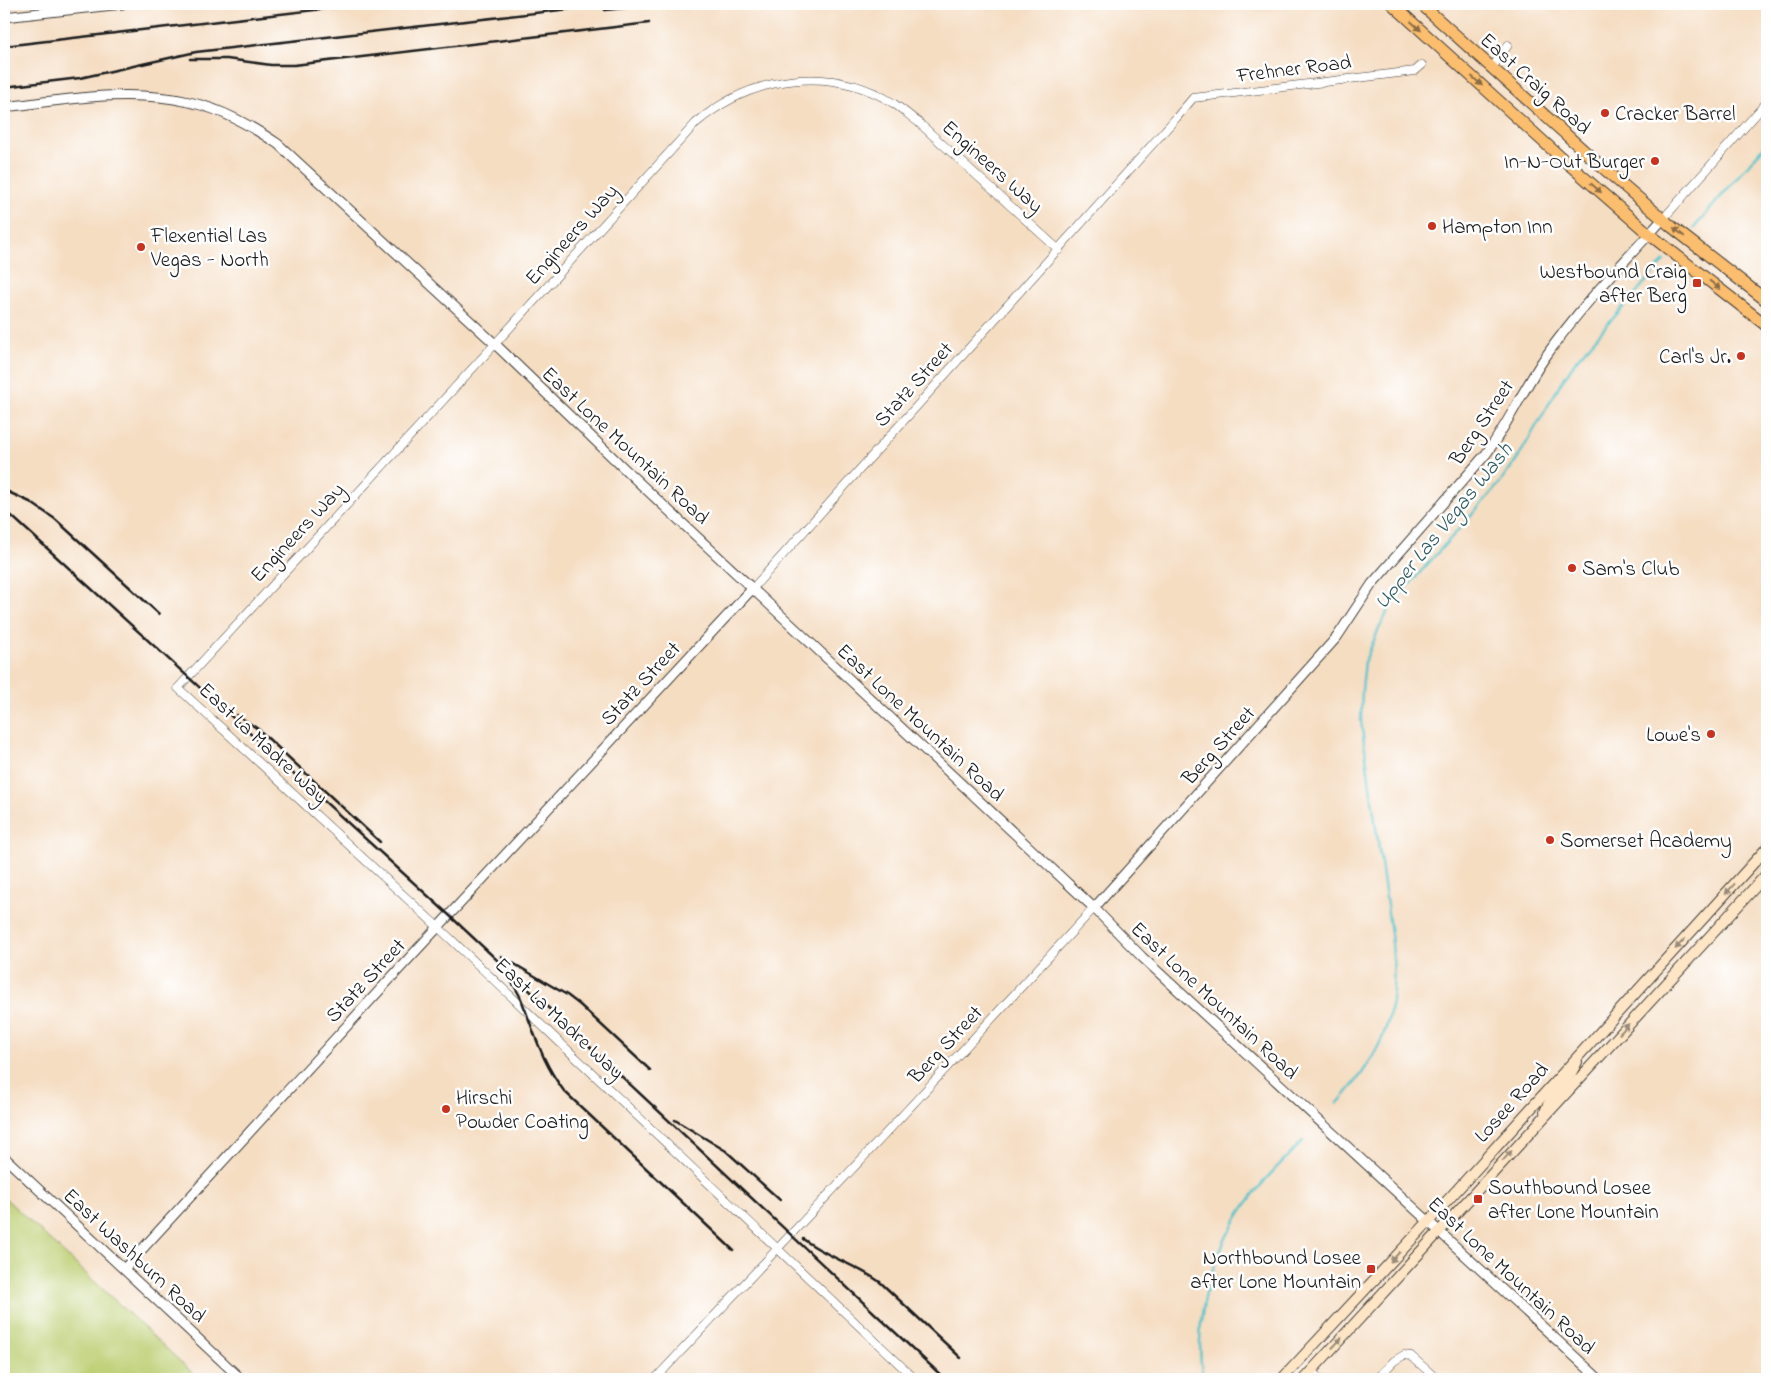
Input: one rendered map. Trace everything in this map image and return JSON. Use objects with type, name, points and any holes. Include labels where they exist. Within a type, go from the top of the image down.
[{"type":"main road","name":"East Craig Road","points":[[1392,4],[1557,154],[1649,234],[1767,326]]},
{"type":"main road","name":"East Craig Road","points":[[1420,4],[1601,166],[1663,219],[1767,301]]},
{"type":"main road","name":"Losee Road","points":[[1282,1379],[1428,1222],[1767,848]]},
{"type":"main road","name":"Losee Road","points":[[1304,1379],[1767,874]]},
{"type":"main road","points":[[1588,1068],[1589,1055],[1611,1029],[1618,1011]]},
{"type":"main road","points":[[1542,1118],[1549,1100],[1572,1074],[1579,1054]]},
{"type":"street","points":[[4,17],[122,4]]},
{"type":"street","points":[[1492,68],[1508,45]]},
{"type":"street","name":"Frehner Road","points":[[1177,117],[1192,98],[1415,71],[1422,65]]},
{"type":"street","name":"Engineers Way","points":[[178,688],[696,123],[736,96],[758,87],[794,80],[823,80],[867,90],[893,103],[918,122],[1059,250]]},
{"type":"street","name":"East Lone Mountain Road","points":[[4,107],[122,94],[152,95],[207,107],[250,125],[291,154],[1094,908],[1142,957],[1599,1379]]},
{"type":"street","name":"Berg Street","points":[[655,1379],[885,1135],[1094,908],[1337,637],[1372,584],[1489,449],[1539,366],[1560,336],[1767,102]]},
{"type":"street","name":"Statz Street","points":[[124,1269],[753,588],[1177,117]]},
{"type":"street","name":"East La Madre Way","points":[[178,688],[438,927],[915,1379]]},
{"type":"street","name":"East Washburn Road","points":[[4,1157],[241,1379]]},
{"type":"street","points":[[1377,1379],[1394,1360],[1404,1355],[1411,1356],[1437,1379]]},
{"type":"street","points":[[1311,1371],[1320,1379]]},
{"type":"green space","points":[[4,1197],[199,1379],[4,1379]]},
{"type":"waterway","name":"Upper Las Vegas Wash","points":[[1694,228],[1767,143]]},
{"type":"waterway","name":"Upper Las Vegas Wash","points":[[1337,1104],[1354,1084],[1379,1045],[1391,1006],[1394,984],[1391,934],[1361,721],[1365,661],[1391,605],[1500,483],[1519,456],[1577,359],[1664,261]]},
{"type":"waterway","name":"Upper Las Vegas Wash","points":[[1203,1379],[1200,1353],[1204,1301],[1220,1251],[1231,1228],[1245,1206],[1271,1173],[1303,1141]]},
{"type":"railway","points":[[4,46],[366,4]]},
{"type":"railway","points":[[4,87],[80,78],[196,52],[613,4]]},
{"type":"railway","points":[[605,10],[662,4]]},
{"type":"railway","points":[[731,4],[784,9],[828,4]]},
{"type":"railway","points":[[190,59],[227,59],[271,65],[294,65],[649,23]]},
{"type":"railway","points":[[4,490],[30,502],[55,519],[159,614]]},
{"type":"railway","points":[[4,509],[449,915],[944,1378]]},
{"type":"railway","points":[[237,715],[258,729],[380,842]]},
{"type":"railway","points":[[501,956],[567,995],[650,1070]]},
{"type":"railway","points":[[506,973],[520,996],[550,1070],[564,1091],[733,1250]]},
{"type":"railway","points":[[675,1120],[726,1151],[780,1200]]},
{"type":"railway","points":[[803,1239],[880,1282],[961,1358]]},
{"type":"place","name":"Cracker Barrel","points":[[1605,113]]},
{"type":"place","name":"In-N-Out Burger","points":[[1655,161]]},
{"type":"place","name":"Hampton Inn","points":[[1432,226]]},
{"type":"place","name":"Flexential Las Vegas - North","points":[[141,247]]},
{"type":"place","name":"Westbound Craig after Berg","points":[[1697,283]]},
{"type":"place","name":"Carl's Jr.","points":[[1741,356]]},
{"type":"place","name":"Sam's Club","points":[[1572,568]]},
{"type":"place","name":"Lowe's","points":[[1711,734]]},
{"type":"place","name":"Somerset Academy","points":[[1550,840]]},
{"type":"place","name":"Hirschi Powder Coating","points":[[446,1109]]},
{"type":"place","name":"Southbound Losee after Lone Mountain","points":[[1478,1199]]},
{"type":"place","name":"Northbound Losee after Lone Mountain","points":[[1371,1269]]}]
